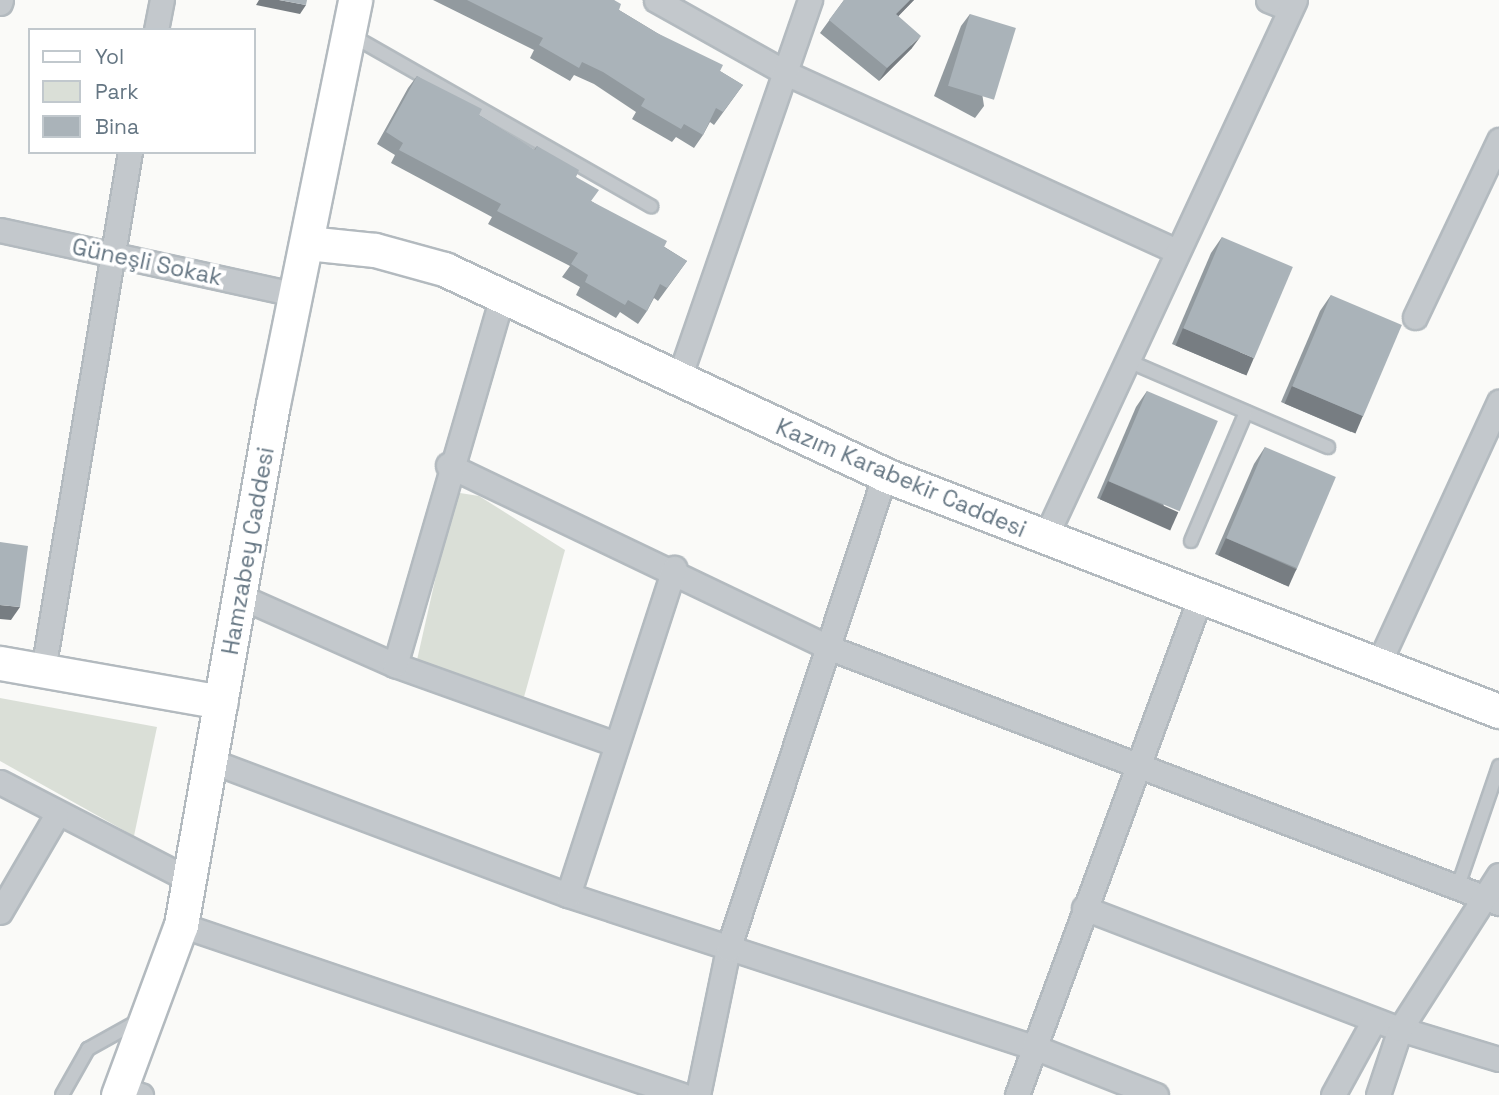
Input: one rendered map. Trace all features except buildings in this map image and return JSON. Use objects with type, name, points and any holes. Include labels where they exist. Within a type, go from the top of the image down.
[{"type":"street","points":[[156,28],[162,0]]},
{"type":"street","name":"Hamzabey Caddesi","points":[[127,1093],[146,1018],[181,925],[294,294],[307,243],[355,0]]},
{"type":"street","points":[[656,0],[786,73],[1176,251]]},
{"type":"street","points":[[678,381],[810,0]]},
{"type":"street","points":[[1045,538],[1292,4],[1268,0]]},
{"type":"street","points":[[1415,317],[1499,140]]},
{"type":"street","points":[[43,670],[109,254],[130,154]]},
{"type":"street","name":"Güneşli Sokak","points":[[0,230],[294,294]]},
{"type":"street","name":"Kazım Karabekir Caddesi","points":[[307,243],[375,250],[444,269],[678,381],[885,475],[1377,667],[1498,707]]},
{"type":"street","points":[[395,665],[447,466],[502,296]]},
{"type":"street","points":[[1377,667],[1499,402]]},
{"type":"street","points":[[447,466],[674,568],[830,648],[1491,901]]},
{"type":"street","points":[[698,1095],[729,949],[885,475]]},
{"type":"street","points":[[568,895],[674,568]]},
{"type":"street","points":[[240,596],[395,665],[617,744]]},
{"type":"street","points":[[1017,1095],[1200,598]]},
{"type":"street","points":[[0,663],[221,702]]},
{"type":"street","points":[[211,761],[568,895],[1034,1047],[1156,1095]]},
{"type":"street","points":[[0,782],[56,816],[190,880]]},
{"type":"street","points":[[0,912],[56,816]]},
{"type":"street","points":[[1378,1095],[1400,1029],[1491,901],[1499,875]]},
{"type":"street","points":[[1084,908],[1374,1020],[1499,1059]]},
{"type":"street","points":[[181,925],[682,1095]]},
{"type":"street","points":[[1333,1095],[1374,1020]]},
{"type":"lane","points":[[348,34],[651,206]]},
{"type":"lane","points":[[1126,360],[1328,447]]},
{"type":"lane","points":[[1191,541],[1247,412]]},
{"type":"lane","points":[[1457,889],[1499,766]]},
{"type":"lane","points":[[62,1095],[88,1049],[146,1018]]},
{"type":"green space","points":[[460,493],[479,496],[565,550],[524,697],[417,660],[452,505]]},
{"type":"green space","points":[[0,698],[157,727],[134,836],[0,761]]}]
